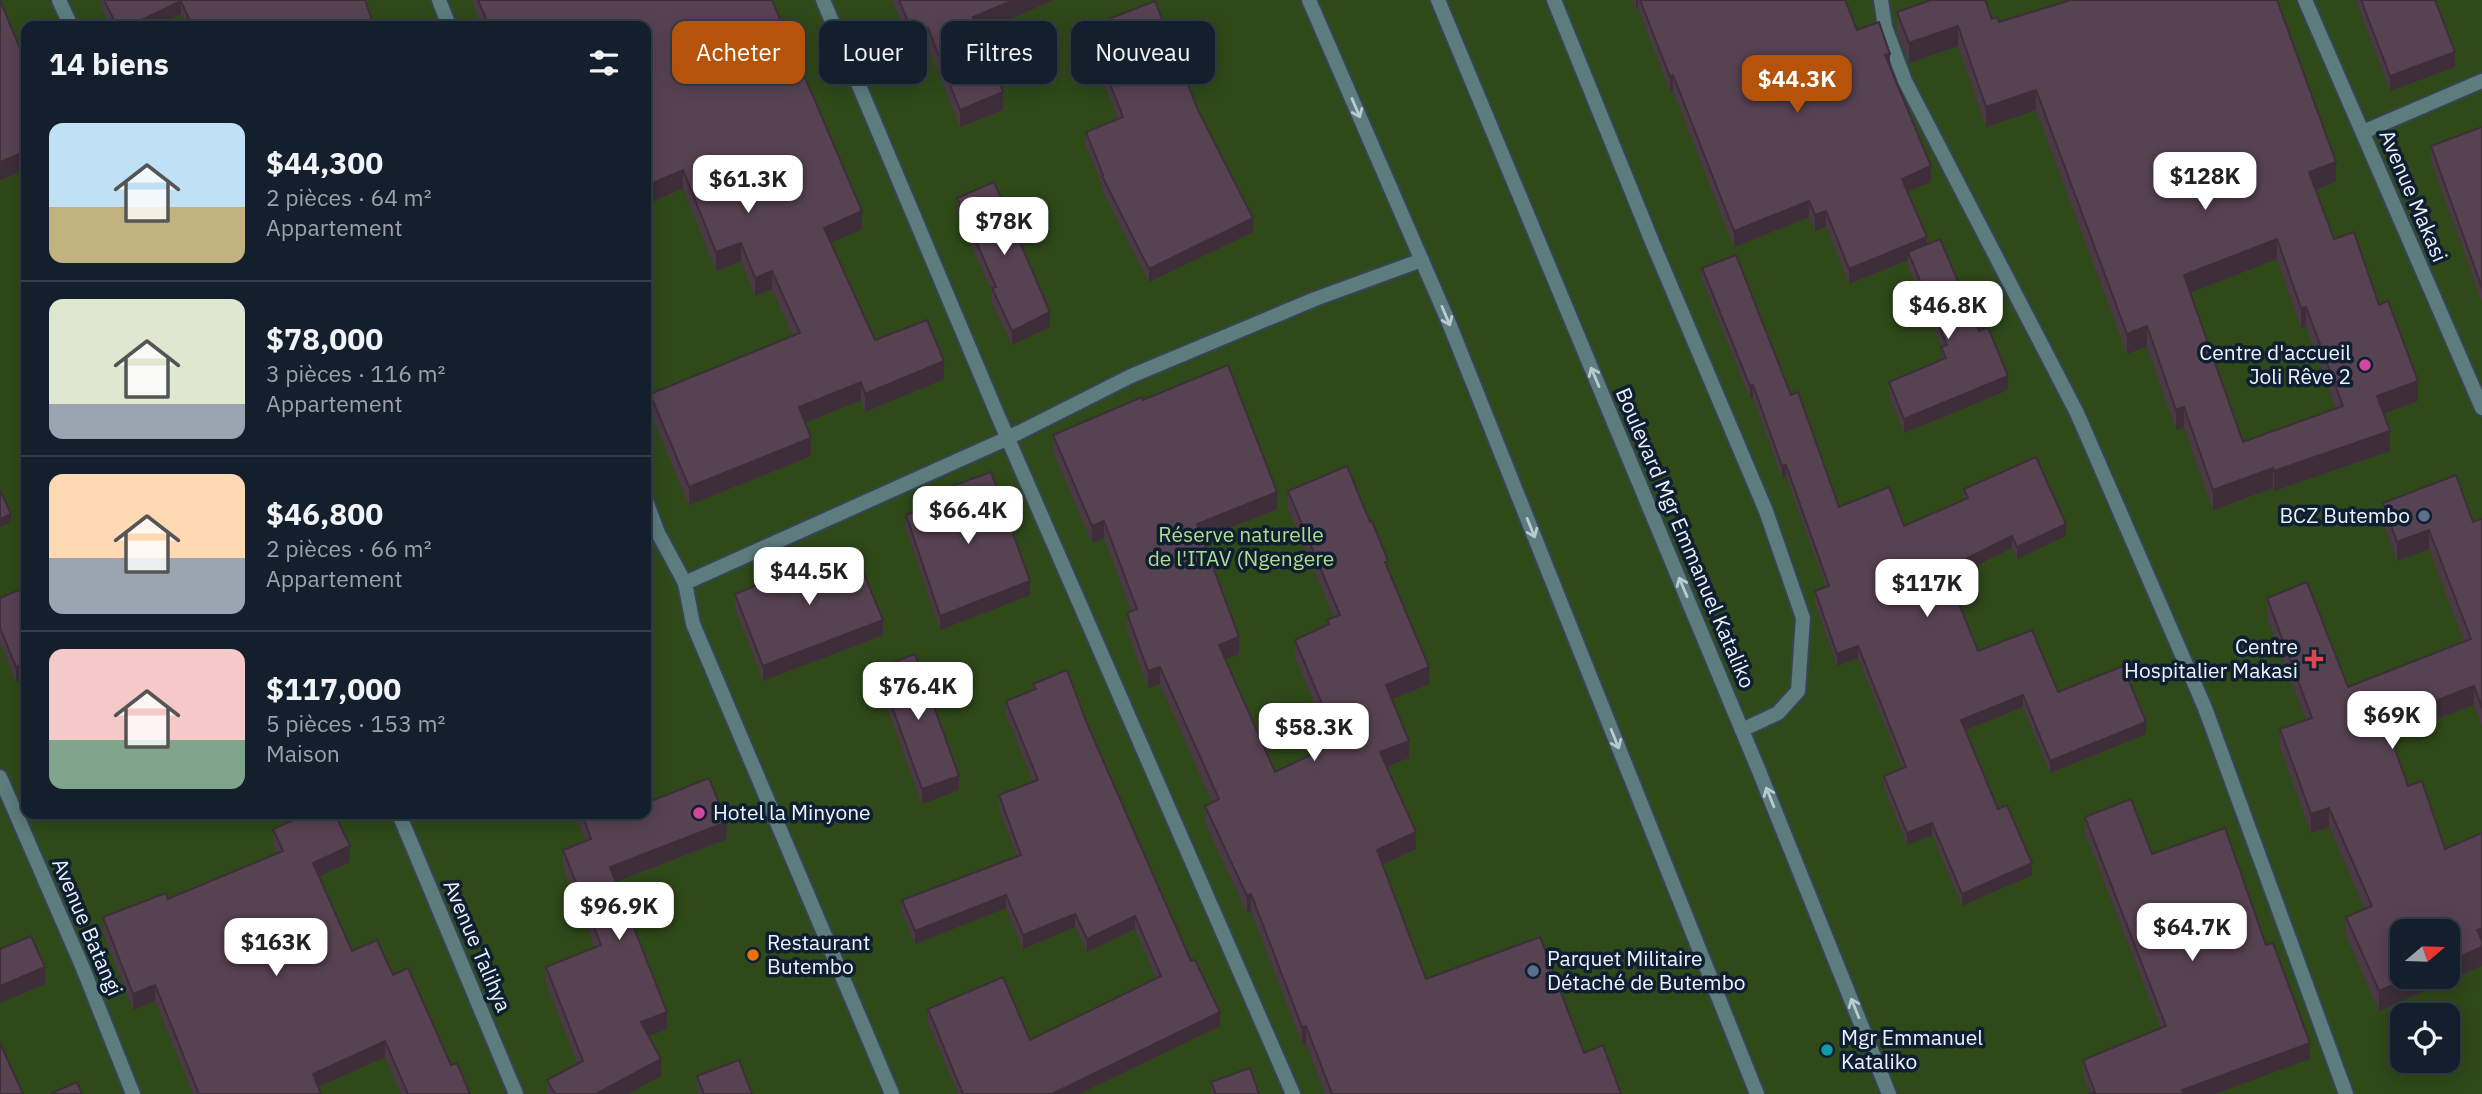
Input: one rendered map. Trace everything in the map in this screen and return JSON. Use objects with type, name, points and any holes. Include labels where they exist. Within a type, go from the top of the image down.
[{"type":"street","points":[[59,0],[69,21]]},
{"type":"street","points":[[439,0],[448,21]]},
{"type":"street","points":[[823,0],[1008,438],[1293,1094]]},
{"type":"street","points":[[1310,0],[1422,260],[1757,1094]]},
{"type":"street","name":"Boulevard Mgr Emmanuel Kataliko","points":[[1438,0],[1742,730],[1889,1094]]},
{"type":"street","points":[[1554,0],[1766,511],[1803,618],[1798,691],[1778,713],[1742,730]]},
{"type":"street","points":[[1881,0],[1885,27],[1905,81],[2077,413],[2205,708],[2346,1094]]},
{"type":"street","name":"Avenue Makasi","points":[[2305,0],[2482,408]]},
{"type":"street","points":[[2363,132],[2482,82]]},
{"type":"street","points":[[685,583],[1008,438],[1132,376],[1315,299],[1422,260]]},
{"type":"street","points":[[651,514],[685,583],[693,624],[892,1094]]},
{"type":"street","name":"Avenue Batangi","points":[[0,777],[82,967],[133,1094]]},
{"type":"street","name":"Avenue Talihya","points":[[401,819],[516,1094]]},
{"type":"green space","name":"Réserve naturelle de l'ITAV (Ngengere","points":[[0,0],[2482,0],[2482,1094],[0,1094]]},
{"type":"building","points":[[0,0],[21,51],[21,153],[0,162]]},
{"type":"building","points":[[104,0],[365,0],[372,21],[190,21],[181,1],[139,21],[114,21]]},
{"type":"building","points":[[478,0],[772,0],[781,21],[672,21],[672,84],[805,84],[805,77],[862,211],[824,228],[875,340],[927,320],[944,361],[865,394],[861,382],[799,407],[811,438],[689,487],[651,394],[800,333],[772,271],[755,278],[741,243],[716,252],[683,170],[651,184],[651,21],[487,21]]},
{"type":"building","points":[[899,0],[1014,0],[973,17],[975,21],[941,21],[941,61],[927,28],[927,21],[908,21]]},
{"type":"building","points":[[1640,0],[1845,0],[1857,30],[1879,22],[1890,54],[1885,55],[1931,166],[1902,179],[1927,237],[1849,269],[1826,211],[1815,215],[1809,201],[1734,231],[1673,75],[1670,77]]},
{"type":"building","points":[[1931,0],[1985,0],[1992,19],[1997,17],[1999,22],[2071,0],[2277,0],[2336,162],[2309,172],[2334,239],[2354,232],[2379,305],[2388,301],[2418,381],[2377,396],[2390,431],[2213,490],[2184,407],[2176,410],[2147,326],[2127,334],[2036,90],[1986,107],[1958,26],[1909,43],[1897,12]],"holes":[[[2277,239],[2301,308],[2306,307],[2343,406],[2243,442],[2184,275]]]},
{"type":"building","points":[[2361,0],[2435,0],[2455,52],[2390,76]]},
{"type":"building","points":[[1155,1],[1163,21],[1103,21]]},
{"type":"building","points":[[950,84],[1000,84],[1003,92],[960,110]]},
{"type":"building","points":[[1110,84],[1188,84],[1198,110],[1253,218],[1149,269],[1102,176],[1086,132],[1123,117]]},
{"type":"building","points":[[2482,127],[2482,288],[2431,146]]},
{"type":"building","points":[[994,182],[1050,312],[1012,331],[957,198]]},
{"type":"building","points":[[1940,239],[1979,331],[1988,327],[2008,376],[1904,419],[1889,382],[1946,358],[1941,347],[1947,345],[1908,252]]},
{"type":"building","points":[[1736,255],[1791,395],[1798,392],[1839,507],[1889,487],[1904,526],[1968,498],[1964,489],[2036,457],[2066,524],[2017,547],[2012,536],[1945,569],[1978,651],[2032,630],[2058,692],[2123,666],[2146,722],[2050,761],[2023,695],[1961,720],[1998,809],[2007,805],[2032,863],[1962,894],[1932,823],[1907,833],[1884,776],[1906,767],[1858,646],[1837,654],[1815,591],[1829,586],[1786,465],[1782,466],[1753,385],[1750,386],[1702,268]]},
{"type":"building","points":[[1228,365],[1277,492],[1197,524],[1239,637],[1219,645],[1275,772],[1338,742],[1295,640],[1329,624],[1327,620],[1340,615],[1288,491],[1347,466],[1370,522],[1372,521],[1388,561],[1385,562],[1429,667],[1386,685],[1409,741],[1380,752],[1416,832],[1377,850],[1426,979],[1540,937],[1584,1053],[1603,1045],[1621,1094],[1332,1094],[1306,1026],[1302,1027],[1251,894],[1247,896],[1205,806],[1219,799],[1160,667],[1148,671],[1127,613],[1137,609],[1104,521],[1092,526],[1053,435],[1142,397],[1143,400]]},
{"type":"building","points":[[991,472],[1030,581],[940,616],[906,515],[955,494],[952,486]]},
{"type":"building","points":[[2456,475],[2473,522],[2482,521],[2482,708],[2474,686],[2385,720],[2408,786],[2422,781],[2445,849],[2482,833],[2482,928],[2477,930],[2482,947],[2460,957],[2460,919],[2390,919],[2390,986],[2379,991],[2346,917],[2372,906],[2329,808],[2311,814],[2280,729],[2312,718],[2267,598],[2307,582],[2348,687],[2471,639],[2429,530],[2397,542],[2383,503]]},
{"type":"building","points":[[0,490],[11,514],[0,519]]},
{"type":"building","points":[[853,547],[883,620],[763,666],[735,594]]},
{"type":"building","points":[[21,589],[21,665],[16,667],[0,628],[0,598]]},
{"type":"building","points":[[915,654],[959,776],[922,789],[878,668]]},
{"type":"building","points":[[1067,670],[1088,726],[1191,961],[1195,960],[1220,1012],[1052,1094],[963,1094],[928,1009],[1003,977],[1030,1040],[1161,976],[1135,916],[1087,939],[1075,914],[1023,935],[1006,895],[915,931],[902,900],[1021,855],[999,795],[1038,780],[1006,701],[1036,689],[1033,684]]},
{"type":"building","points":[[709,778],[727,822],[610,867],[667,1012],[641,1022],[661,1059],[596,1094],[555,1094],[547,1080],[583,1061],[546,967],[601,945],[563,850],[591,839],[584,819],[651,819],[651,801]]},
{"type":"building","points":[[2131,799],[2152,854],[2225,828],[2266,945],[2273,943],[2310,1043],[2182,1090],[2184,1094],[2088,1094],[2095,1092],[2083,1060],[2166,1026],[2085,817]]},
{"type":"building","points":[[296,819],[337,819],[350,846],[313,863],[352,951],[377,940],[393,975],[408,968],[451,1065],[457,1063],[470,1094],[408,1094],[385,1041],[313,1074],[321,1094],[199,1094],[155,985],[133,994],[103,917],[166,893],[168,899],[283,851],[273,829]]},
{"type":"building","points":[[31,936],[45,967],[0,986],[0,949]]},
{"type":"building","points":[[0,1043],[23,1094],[0,1094]]},
{"type":"building","points":[[739,1060],[752,1094],[704,1094],[697,1076]]},
{"type":"building","points":[[1250,1068],[1259,1094],[1216,1094],[1211,1082]]},
{"type":"building","points":[[77,1082],[82,1094],[50,1094]]},
{"type":"place","name":"Centre d'accueil Joli Rêve 2","points":[[2365,365]]},
{"type":"place","name":"BCZ Butembo","points":[[2424,516]]},
{"type":"place","name":"Centre Hospitalier Makasi","points":[[2314,659]]},
{"type":"place","name":"Hotel la Minyone","points":[[699,813]]},
{"type":"place","name":"Restaurant Butembo","points":[[753,955]]},
{"type":"place","name":"Parquet Militaire Détaché de Butembo","points":[[1533,971]]},
{"type":"place","name":"Mgr Emmanuel Kataliko","points":[[1827,1050]]}]
